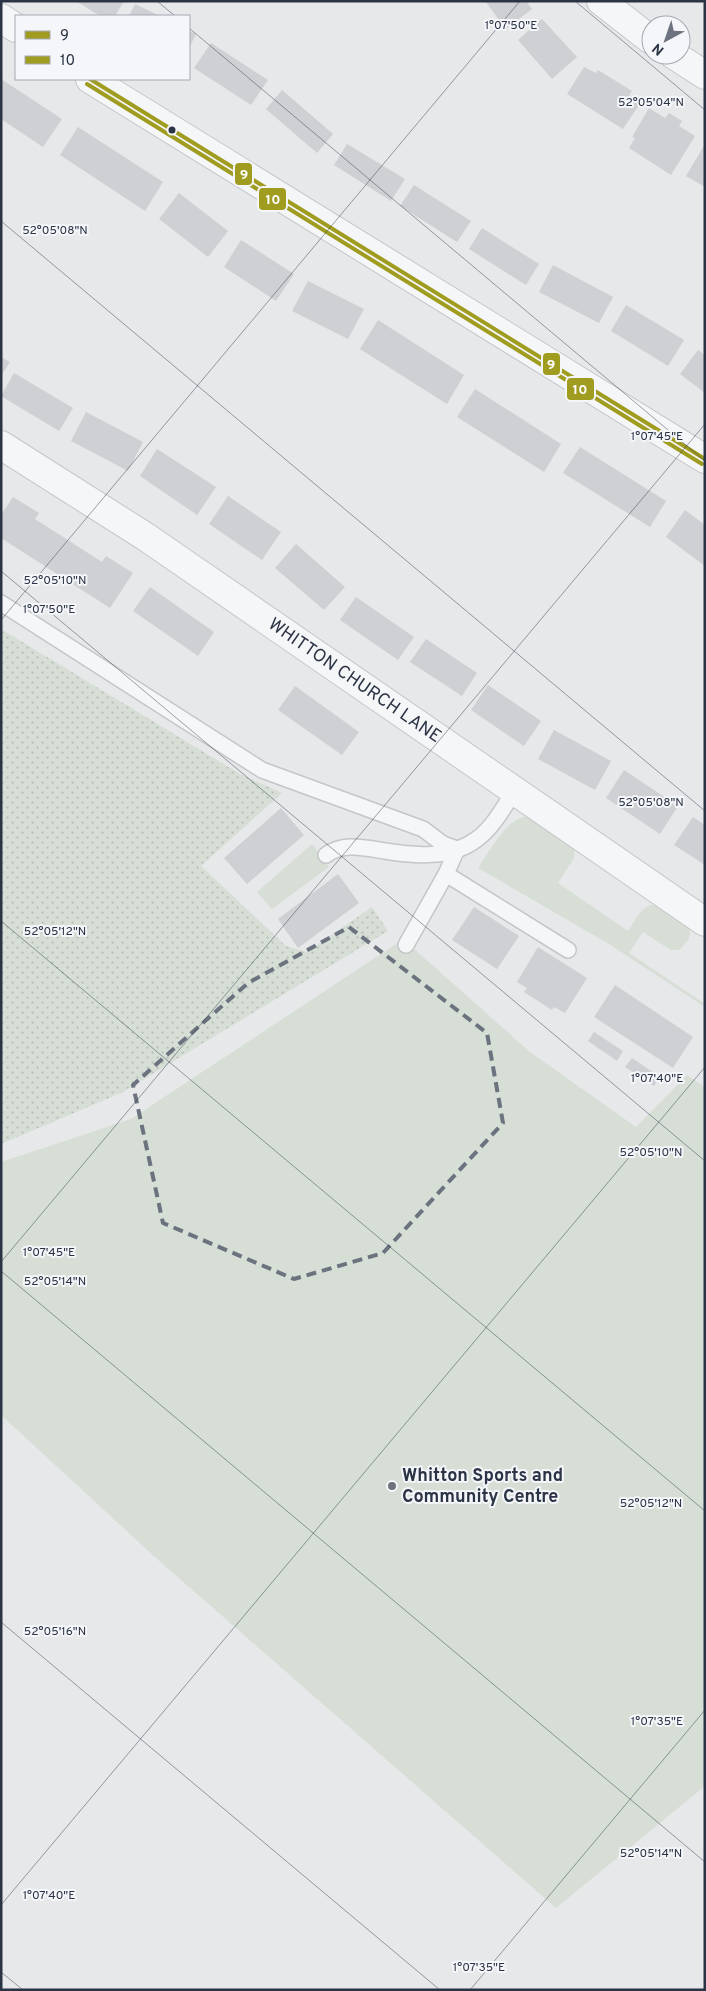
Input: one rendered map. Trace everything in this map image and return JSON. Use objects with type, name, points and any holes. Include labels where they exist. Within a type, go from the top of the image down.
[{"type":"street","points":[[601,1],[641,32]]},
{"type":"street","points":[[1,18],[15,27]]},
{"type":"street","points":[[690,65],[705,75]]},
{"type":"street","points":[[92,80],[705,459]]},
{"type":"street","name":"WHITTON CHURCH LANE","points":[[1,445],[146,537],[705,922]]},
{"type":"lane","points":[[1,603],[262,770],[423,829],[443,844],[457,849]]},
{"type":"lane","points":[[326,855],[331,851],[349,846],[404,854],[430,855],[469,845],[480,838],[515,791]]},
{"type":"lane","points":[[406,945],[446,874],[457,849]]},
{"type":"lane","points":[[446,874],[568,950]]},
{"type":"highlighted area","points":[[349,927],[487,1033],[503,1123],[383,1253],[294,1279],[163,1223],[133,1085],[248,983]]},
{"type":"shaded area","points":[[1,629],[240,774],[282,793],[201,866],[286,946],[307,952],[372,907],[388,931],[121,1093],[1,1144]]},
{"type":"shaded area","points":[[524,817],[530,817],[575,848],[574,858],[558,883],[628,931],[640,913],[652,905],[658,905],[687,926],[690,930],[689,939],[679,950],[671,950],[643,932],[629,953],[705,1004],[705,1007],[609,944],[478,868],[492,846],[510,824]]},
{"type":"shaded area","points":[[312,844],[329,867],[272,909],[257,892]]},
{"type":"shaded area","name":"Whitton Sports and Community Centre","points":[[399,942],[412,947],[530,1052],[636,1127],[687,1075],[705,1087],[705,1786],[556,1908],[156,1558],[1,1415],[1,1162],[131,1119]]},
{"type":"building","points":[[76,1],[124,1],[116,15],[98,15]]},
{"type":"building","points":[[485,1],[526,1],[532,9],[506,29]]},
{"type":"building","points":[[135,4],[158,15],[130,15]]},
{"type":"building","points":[[542,19],[577,57],[552,79],[518,40]]},
{"type":"building","points":[[190,31],[196,34],[190,46]]},
{"type":"building","points":[[211,43],[268,80],[251,105],[194,68]]},
{"type":"building","points":[[584,67],[596,73],[598,70],[632,91],[629,95],[641,102],[623,129],[567,94]]},
{"type":"building","points":[[1,79],[62,119],[43,147],[1,119]]},
{"type":"building","points":[[282,90],[333,134],[317,153],[266,109]]},
{"type":"building","points":[[649,108],[665,118],[669,113],[682,121],[679,126],[695,136],[671,175],[629,148],[635,138],[632,137]]},
{"type":"building","points":[[78,127],[163,182],[145,211],[60,155]]},
{"type":"building","points":[[347,144],[405,179],[391,201],[334,165]]},
{"type":"building","points":[[705,144],[705,187],[686,176]]},
{"type":"building","points":[[414,185],[471,221],[457,242],[400,206]]},
{"type":"building","points":[[179,193],[228,231],[208,257],[159,219]]},
{"type":"building","points":[[482,228],[539,264],[526,285],[469,249]]},
{"type":"building","points":[[241,240],[294,274],[276,301],[224,267]]},
{"type":"building","points":[[553,265],[613,297],[599,323],[539,292]]},
{"type":"building","points":[[308,281],[364,309],[348,339],[292,311]]},
{"type":"building","points":[[626,305],[684,340],[668,366],[611,331]]},
{"type":"building","points":[[378,320],[464,375],[447,404],[360,349]]},
{"type":"building","points":[[698,350],[705,355],[705,393],[680,374]]},
{"type":"building","points":[[1,357],[10,362],[1,376]]},
{"type":"building","points":[[14,373],[73,408],[59,431],[1,396]]},
{"type":"building","points":[[475,389],[561,444],[544,472],[457,417]]},
{"type":"building","points":[[86,412],[143,442],[128,471],[71,441]]},
{"type":"building","points":[[580,447],[666,501],[650,527],[563,473]]},
{"type":"building","points":[[157,449],[216,487],[197,515],[140,476]]},
{"type":"building","points":[[228,496],[281,532],[262,560],[209,524]]},
{"type":"building","points":[[13,497],[39,513],[35,519],[102,562],[106,556],[133,573],[110,608],[1,538],[1,515]]},
{"type":"building","points":[[685,510],[705,525],[705,566],[666,537]]},
{"type":"building","points":[[296,544],[345,587],[324,610],[275,568]]},
{"type":"building","points":[[150,587],[214,632],[198,656],[133,611]]},
{"type":"building","points":[[356,597],[414,637],[398,660],[340,620]]},
{"type":"building","points":[[426,639],[477,673],[462,696],[410,662]]},
{"type":"building","points":[[488,685],[541,721],[524,746],[471,710]]},
{"type":"building","points":[[295,686],[359,732],[342,755],[278,710]]},
{"type":"building","points":[[554,730],[611,761],[595,790],[538,759]]},
{"type":"building","points":[[624,770],[678,806],[660,834],[606,798]]},
{"type":"building","points":[[281,808],[304,835],[247,884],[224,858]]},
{"type":"building","points":[[693,817],[705,825],[705,865],[674,845]]},
{"type":"building","points":[[338,874],[359,903],[298,948],[278,919]]},
{"type":"building","points":[[474,907],[519,936],[497,969],[452,940]]},
{"type":"building","points":[[538,947],[587,978],[565,1013],[554,1007],[552,1010],[524,992],[527,988],[517,982]]},
{"type":"building","points":[[615,985],[693,1037],[673,1068],[594,1017]]},
{"type":"building","points":[[594,1032],[623,1051],[617,1061],[588,1041]]},
{"type":"building","points":[[632,1058],[660,1077],[654,1086],[625,1067]]},
{"type":"transit line","name":"9","points":[[92,80],[705,459]]},
{"type":"transit line","name":"10","points":[[87,84],[702,464]]},
{"type":"place","name":"Whitton Sports and Community Centre","points":[[392,1486]]}]
